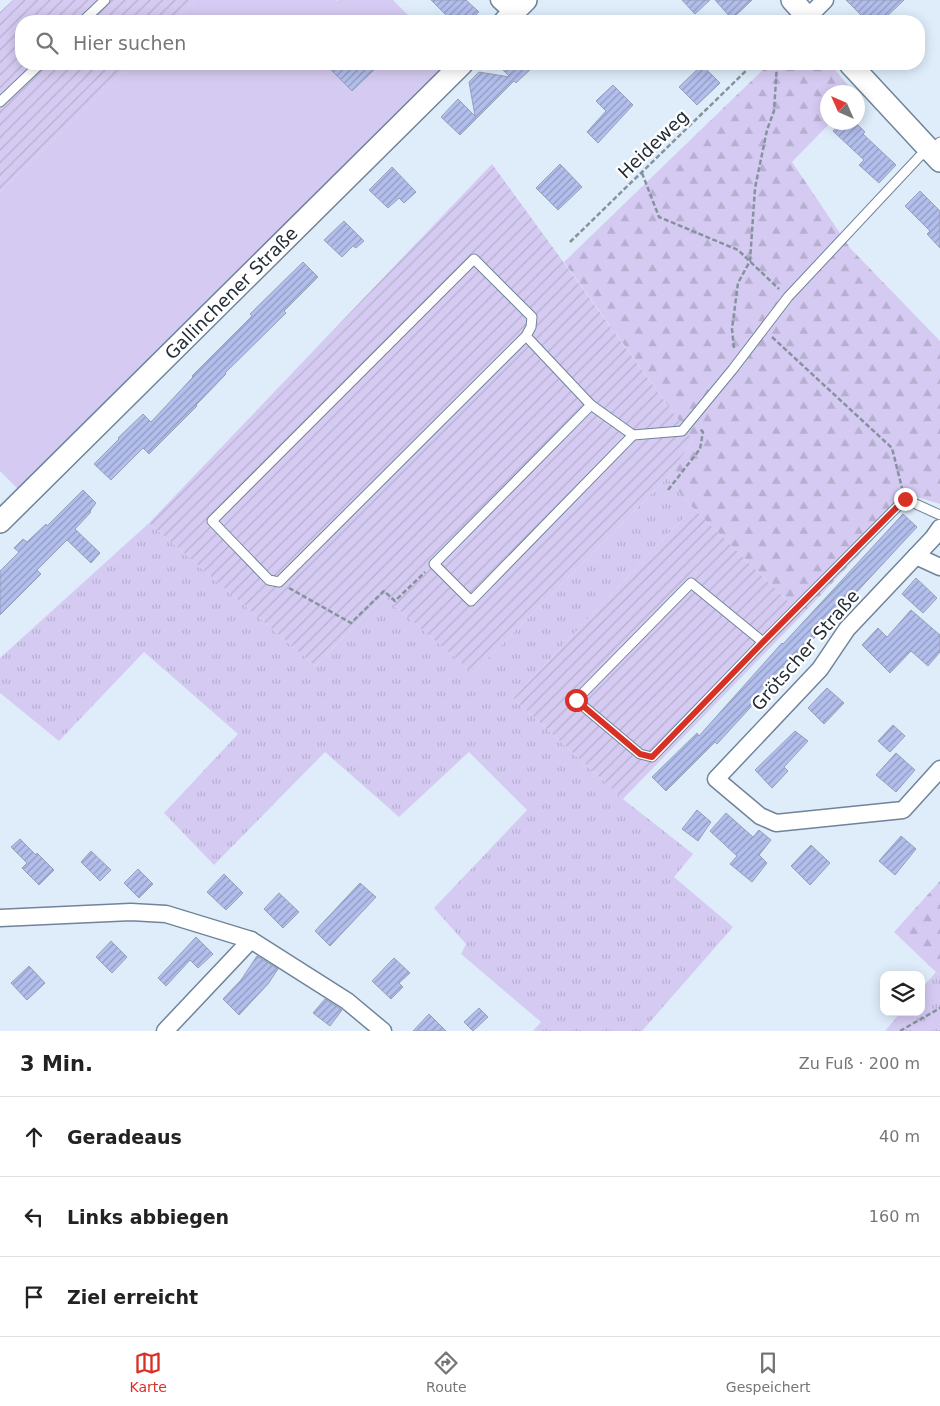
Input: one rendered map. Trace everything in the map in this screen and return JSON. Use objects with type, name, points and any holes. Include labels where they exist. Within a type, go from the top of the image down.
[{"type":"street","points":[[792,0],[805,15]]},
{"type":"street","points":[[811,15],[825,0]]},
{"type":"street","name":"Gallinchener Straße","points":[[0,522],[456,70]]},
{"type":"street","points":[[856,70],[937,151]]},
{"type":"street","name":"Grötscher Straße","points":[[940,528],[933,538],[847,629],[820,669],[716,779],[760,816],[776,823],[902,810],[940,769]]},
{"type":"street","points":[[916,556],[940,567]]},
{"type":"street","points":[[0,918],[131,912],[166,914],[251,940],[347,1001],[383,1031]]},
{"type":"street","points":[[165,1031],[251,940]]},
{"type":"lane","points":[[89,15],[105,0]]},
{"type":"lane","points":[[0,102],[34,70]]},
{"type":"lane","points":[[526,336],[591,405],[633,434],[682,431],[764,330],[788,297],[920,156],[937,151]]},
{"type":"lane","points":[[474,259],[532,317],[531,327],[526,336],[279,582],[269,580],[212,520],[474,259]]},
{"type":"lane","points":[[591,405],[434,564],[472,601],[633,434]]},
{"type":"lane","points":[[763,642],[690,583],[576,700],[640,754],[652,757],[905,499],[940,515]]},
{"type":"path","name":"Heideweg","points":[[570,242],[748,70]]},
{"type":"path","points":[[733,369],[735,358],[732,329],[738,283],[750,261],[755,188],[767,130],[774,111],[777,70]]},
{"type":"path","points":[[642,172],[659,217],[738,250],[788,297]]},
{"type":"path","points":[[764,330],[892,448],[905,499]]},
{"type":"path","points":[[668,490],[700,449],[702,432],[692,419]]},
{"type":"path","points":[[279,582],[351,623],[384,590],[395,601],[434,564]]},
{"type":"path","points":[[900,1031],[940,1008]]},
{"type":"green space","points":[[13,0],[196,0],[180,15],[15,15],[15,70],[125,70],[0,192],[0,12]]},
{"type":"green space","points":[[196,0],[393,0],[408,15],[180,15]]},
{"type":"green space","points":[[125,70],[446,70],[20,491],[0,471],[0,192]]},
{"type":"green space","points":[[763,70],[835,70],[848,85],[820,85],[820,130],[823,130],[792,162],[850,248],[940,341],[940,504],[914,496],[802,615],[693,508],[667,478],[693,440],[564,262]]},
{"type":"green space","points":[[492,164],[693,440],[667,478],[473,673],[384,597],[315,666],[149,523]]},
{"type":"green space","points":[[667,478],[693,508],[513,698],[623,799],[693,854],[674,877],[733,927],[642,1031],[533,1031],[541,1022],[461,954],[466,944],[434,908],[527,810],[469,752],[399,817],[325,752],[214,865],[164,813],[238,734],[144,652],[59,741],[0,693],[0,658],[149,523],[315,666],[384,597],[473,673]]},
{"type":"green space","points":[[693,508],[802,615],[623,799],[513,698]]},
{"type":"green space","points":[[940,881],[940,976],[894,932]]},
{"type":"green space","points":[[936,972],[940,976],[940,1031],[885,1031],[898,1016],[925,1016],[925,984]]},
{"type":"building","points":[[431,0],[466,0],[479,12],[476,15],[446,15]]},
{"type":"building","points":[[682,0],[710,0],[695,14]]},
{"type":"building","points":[[715,0],[752,0],[736,15],[728,15]]},
{"type":"building","points":[[846,0],[904,0],[888,15],[861,15]]},
{"type":"building","points":[[331,70],[374,70],[352,91]]},
{"type":"building","points":[[503,70],[530,70],[516,83],[514,81],[460,135],[441,117],[458,99],[475,116],[469,82],[479,72],[510,77]]},
{"type":"building","points":[[697,70],[707,70],[720,83],[697,105],[679,87]]},
{"type":"building","points":[[613,85],[633,105],[598,143],[587,132],[606,111],[596,101]]},
{"type":"building","points":[[863,130],[865,132],[863,134],[896,165],[879,183],[859,165],[864,160],[833,131]]},
{"type":"building","points":[[560,164],[582,187],[558,210],[536,188]]},
{"type":"building","points":[[392,167],[416,192],[404,203],[399,198],[388,208],[369,190]]},
{"type":"building","points":[[920,191],[940,211],[940,248],[927,234],[930,231],[905,206]]},
{"type":"building","points":[[344,221],[364,241],[356,248],[353,246],[342,257],[324,240]]},
{"type":"building","points":[[303,262],[318,277],[284,311],[286,313],[225,373],[197,406],[149,454],[143,448],[111,480],[94,464],[143,414],[151,422],[192,376],[252,316],[250,314]]},
{"type":"building","points":[[83,490],[96,503],[91,512],[75,529],[100,553],[91,563],[67,540],[37,570],[41,574],[0,615],[0,571],[19,552],[14,548],[23,539],[27,542],[46,524],[47,526]]},
{"type":"building","points":[[903,514],[917,527],[717,744],[715,742],[666,791],[652,777],[697,733],[699,736],[782,643]]},
{"type":"building","points":[[916,578],[937,598],[923,613],[902,594]]},
{"type":"building","points":[[911,610],[940,635],[940,652],[928,666],[911,651],[890,673],[862,645],[878,628],[887,637]]},
{"type":"building","points":[[827,688],[844,703],[824,724],[808,708]]},
{"type":"building","points":[[893,725],[905,736],[890,752],[878,741]]},
{"type":"building","points":[[795,731],[808,741],[784,767],[788,771],[772,788],[755,770]]},
{"type":"building","points":[[896,753],[915,770],[896,792],[876,775]]},
{"type":"building","points":[[697,810],[711,822],[698,841],[682,829]]},
{"type":"building","points":[[726,813],[753,837],[759,830],[771,840],[759,855],[767,863],[752,882],[730,864],[737,856],[710,831]]},
{"type":"building","points":[[901,836],[916,849],[895,875],[879,861]]},
{"type":"building","points":[[20,839],[54,870],[39,885],[22,868],[27,863],[11,847]]},
{"type":"building","points":[[811,845],[830,863],[810,885],[791,866]]},
{"type":"building","points":[[91,851],[111,870],[100,881],[81,862]]},
{"type":"building","points":[[138,869],[153,884],[139,898],[124,883]]},
{"type":"building","points":[[224,874],[243,893],[226,910],[207,892]]},
{"type":"building","points":[[360,883],[376,897],[330,946],[315,931]]},
{"type":"building","points":[[279,893],[299,912],[283,928],[264,909]]},
{"type":"building","points":[[196,937],[213,954],[198,968],[190,960],[166,986],[158,978]]},
{"type":"building","points":[[111,941],[127,957],[112,973],[96,957]]},
{"type":"building","points":[[257,956],[278,969],[268,984],[239,1015],[223,999],[241,980]]},
{"type":"building","points":[[394,958],[410,973],[399,983],[403,987],[391,999],[372,981]]},
{"type":"building","points":[[29,966],[45,983],[27,1000],[11,983]]},
{"type":"building","points":[[325,999],[342,1010],[330,1026],[313,1013]]},
{"type":"building","points":[[479,1008],[488,1017],[473,1031],[464,1022]]},
{"type":"building","points":[[429,1014],[446,1031],[413,1031]]},
{"type":"route","points":[[576,700],[640,754],[652,757],[905,499]]}]
